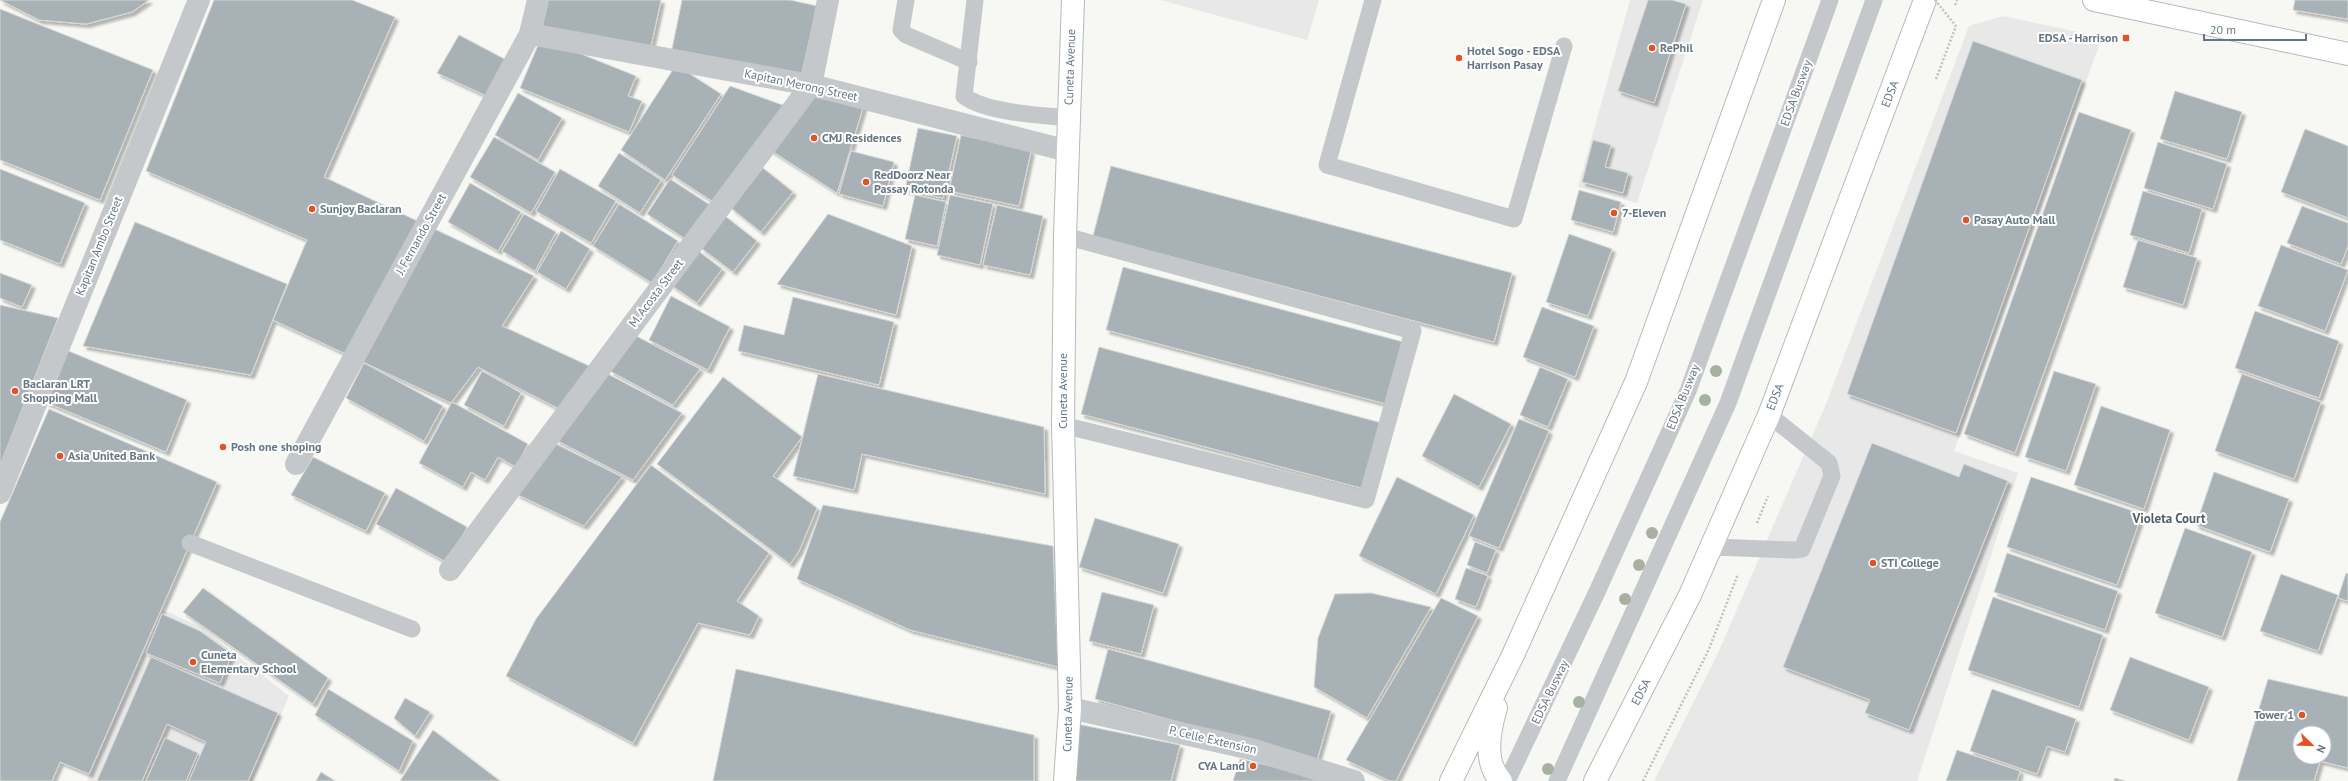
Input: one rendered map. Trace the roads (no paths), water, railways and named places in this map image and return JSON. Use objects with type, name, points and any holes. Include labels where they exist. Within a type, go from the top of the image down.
[{"type":"main road","name":"Cuneta Avenue","points":[[1065,781],[1070,708],[1063,425],[1065,236],[1073,0]]},
{"type":"main road","points":[[1450,781],[1513,655],[1636,382],[1774,0]]},
{"type":"main road","name":"EDSA","points":[[1595,781],[1690,595],[1769,415],[1925,0]]},
{"type":"main road","points":[[2094,0],[2348,54]]},
{"type":"main road","points":[[1501,781],[1493,773],[1490,752],[1490,729],[1513,655]]},
{"type":"street","name":"Kapitan Ambo Street","points":[[0,493],[14,474],[198,0]]},
{"type":"street","name":"J. Fernando Street","points":[[296,464],[530,34],[538,0]]},
{"type":"street","name":"M. Acosta Street","points":[[450,570],[811,85],[828,0]]},
{"type":"street","name":"Kapitan Merong Street","points":[[530,34],[811,85],[1068,151]]},
{"type":"street","name":"P. Celle Extension","points":[[1070,708],[1251,748],[1354,781]]},
{"type":"lane","points":[[906,0],[901,30],[906,36],[968,62]]},
{"type":"lane","points":[[975,0],[964,96],[973,103],[1023,113],[1069,118]]},
{"type":"lane","points":[[1373,0],[1327,165],[1514,219],[1564,46]]},
{"type":"lane","name":"EDSA Busway","points":[[1507,781],[1596,594],[1688,390],[1830,0]]},
{"type":"lane","points":[[1557,781],[1728,403],[1874,0]]},
{"type":"lane","points":[[1063,425],[1366,500],[1413,331],[1065,236]]},
{"type":"lane","points":[[1712,547],[1802,549],[1832,476],[1829,463],[1769,415]]},
{"type":"lane","points":[[190,543],[412,629]]},
{"type":"place","name":"EDSA - Harrison","points":[[2126,38]]},
{"type":"place","name":"RePhil","points":[[1652,48]]},
{"type":"place","name":"Hotel Sogo - EDSA Harrison Pasay","points":[[1459,58]]},
{"type":"place","name":"CMJ Residences","points":[[814,138]]},
{"type":"place","name":"RedDoorz Near Passay Rotonda","points":[[866,182]]},
{"type":"place","name":"Sunjoy Baclaran","points":[[312,209]]},
{"type":"place","name":"7-Eleven","points":[[1614,213]]},
{"type":"place","name":"Pasay Auto Mall","points":[[1966,220]]},
{"type":"place","name":"Baclaran LRT Shopping Mall","points":[[15,391]]},
{"type":"place","name":"Posh one shoping","points":[[223,447]]},
{"type":"place","name":"Asia United Bank","points":[[60,456]]},
{"type":"place","name":"STI College","points":[[1873,563]]},
{"type":"place","name":"Cuneta Elementary School","points":[[193,662]]},
{"type":"place","name":"Tower 1","points":[[2302,715]]},
{"type":"place","name":"CYA Land","points":[[1253,766]]},
{"type":"district","name":"Violeta Court","points":[[2169,518]]}]
